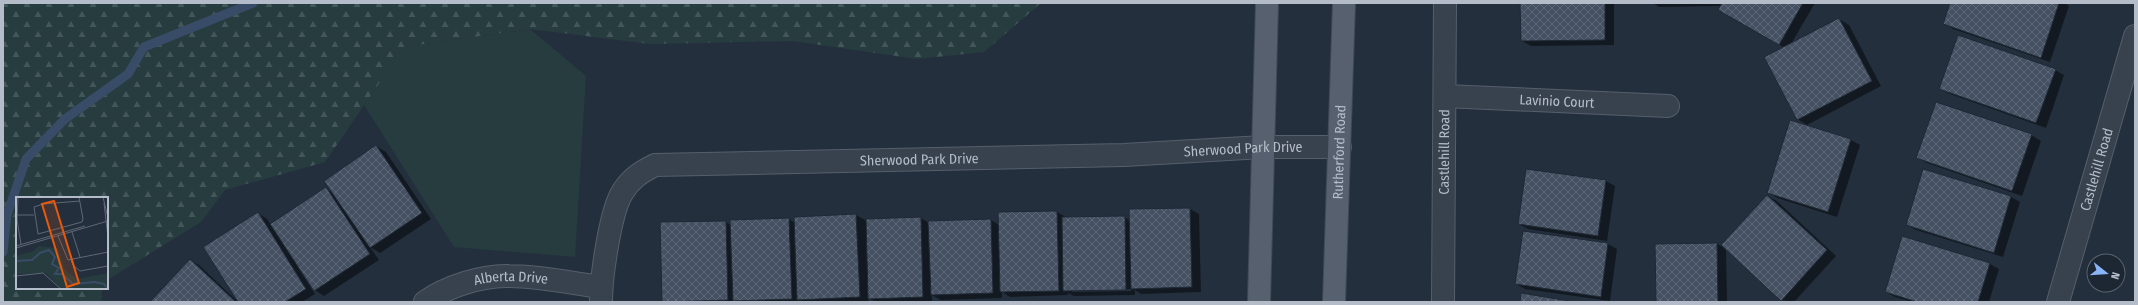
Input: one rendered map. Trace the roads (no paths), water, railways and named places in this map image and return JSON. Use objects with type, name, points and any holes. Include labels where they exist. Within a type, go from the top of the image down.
[{"type":"main road","points":[[1260,302],[1267,3]]},
{"type":"main road","name":"Rutherford Road","points":[[1334,302],[1344,3]]},
{"type":"street","name":"Castlehill Road","points":[[1443,302],[1445,3]]},
{"type":"street","name":"Castlehill Road","points":[[2058,302],[2135,36]]},
{"type":"street","name":"Lavinio Court","points":[[1445,96],[1668,106]]},
{"type":"street","name":"Sherwood Park Drive","points":[[601,294],[612,223],[622,193],[637,174],[654,165],[1124,155],[1263,146],[1340,147]]},
{"type":"street","name":"Alberta Drive","points":[[425,302],[434,295],[468,282],[508,276],[601,294]]},
{"type":"waterway","points":[[3,252],[7,215],[26,159],[65,119],[128,74],[144,47],[253,3]]}]
